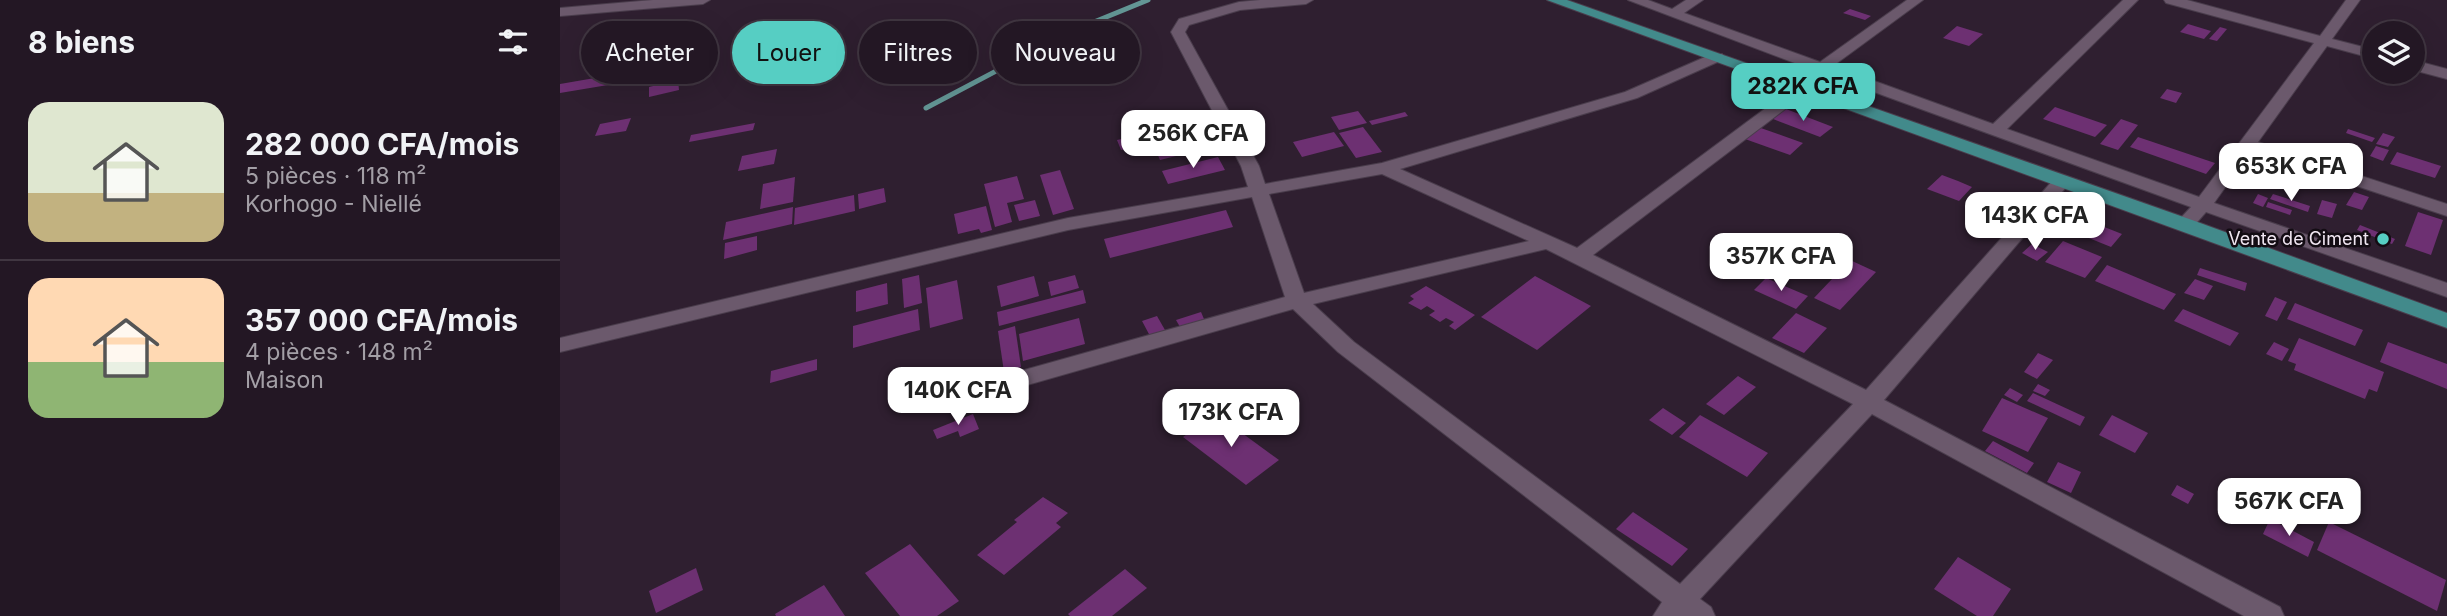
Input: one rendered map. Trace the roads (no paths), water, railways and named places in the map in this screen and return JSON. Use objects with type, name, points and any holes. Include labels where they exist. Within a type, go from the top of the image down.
[{"type":"main road","points":[[1554,0],[2185,224],[2447,321]]},
{"type":"street","points":[[560,12],[703,0]]},
{"type":"street","points":[[1306,0],[1239,6],[1184,22],[1178,32],[1250,166],[1297,301],[1346,347],[1673,608],[1701,616]]},
{"type":"street","points":[[1635,0],[2447,290]]},
{"type":"street","points":[[1672,13],[1696,0]]},
{"type":"street","points":[[1821,68],[1916,0]]},
{"type":"street","points":[[1996,130],[2131,0]]},
{"type":"street","points":[[2171,0],[2362,51]]},
{"type":"street","points":[[2185,224],[2203,205],[2321,40],[2353,0]]},
{"type":"street","points":[[560,345],[1068,224],[1384,168],[1631,95],[1717,57]]},
{"type":"street","points":[[2425,69],[2447,75]]},
{"type":"street","points":[[1580,256],[1802,88]]},
{"type":"street","points":[[2246,144],[2447,210]]},
{"type":"street","points":[[1384,168],[1580,256],[1870,402],[2270,616]]},
{"type":"street","points":[[1673,608],[1870,402],[2061,182]]},
{"type":"street","points":[[996,386],[1297,301],[1549,242]]},
{"type":"waterway","points":[[926,108],[1072,31],[1148,0]]},
{"type":"place","name":"Vente de Ciment","points":[[2383,239]]}]
